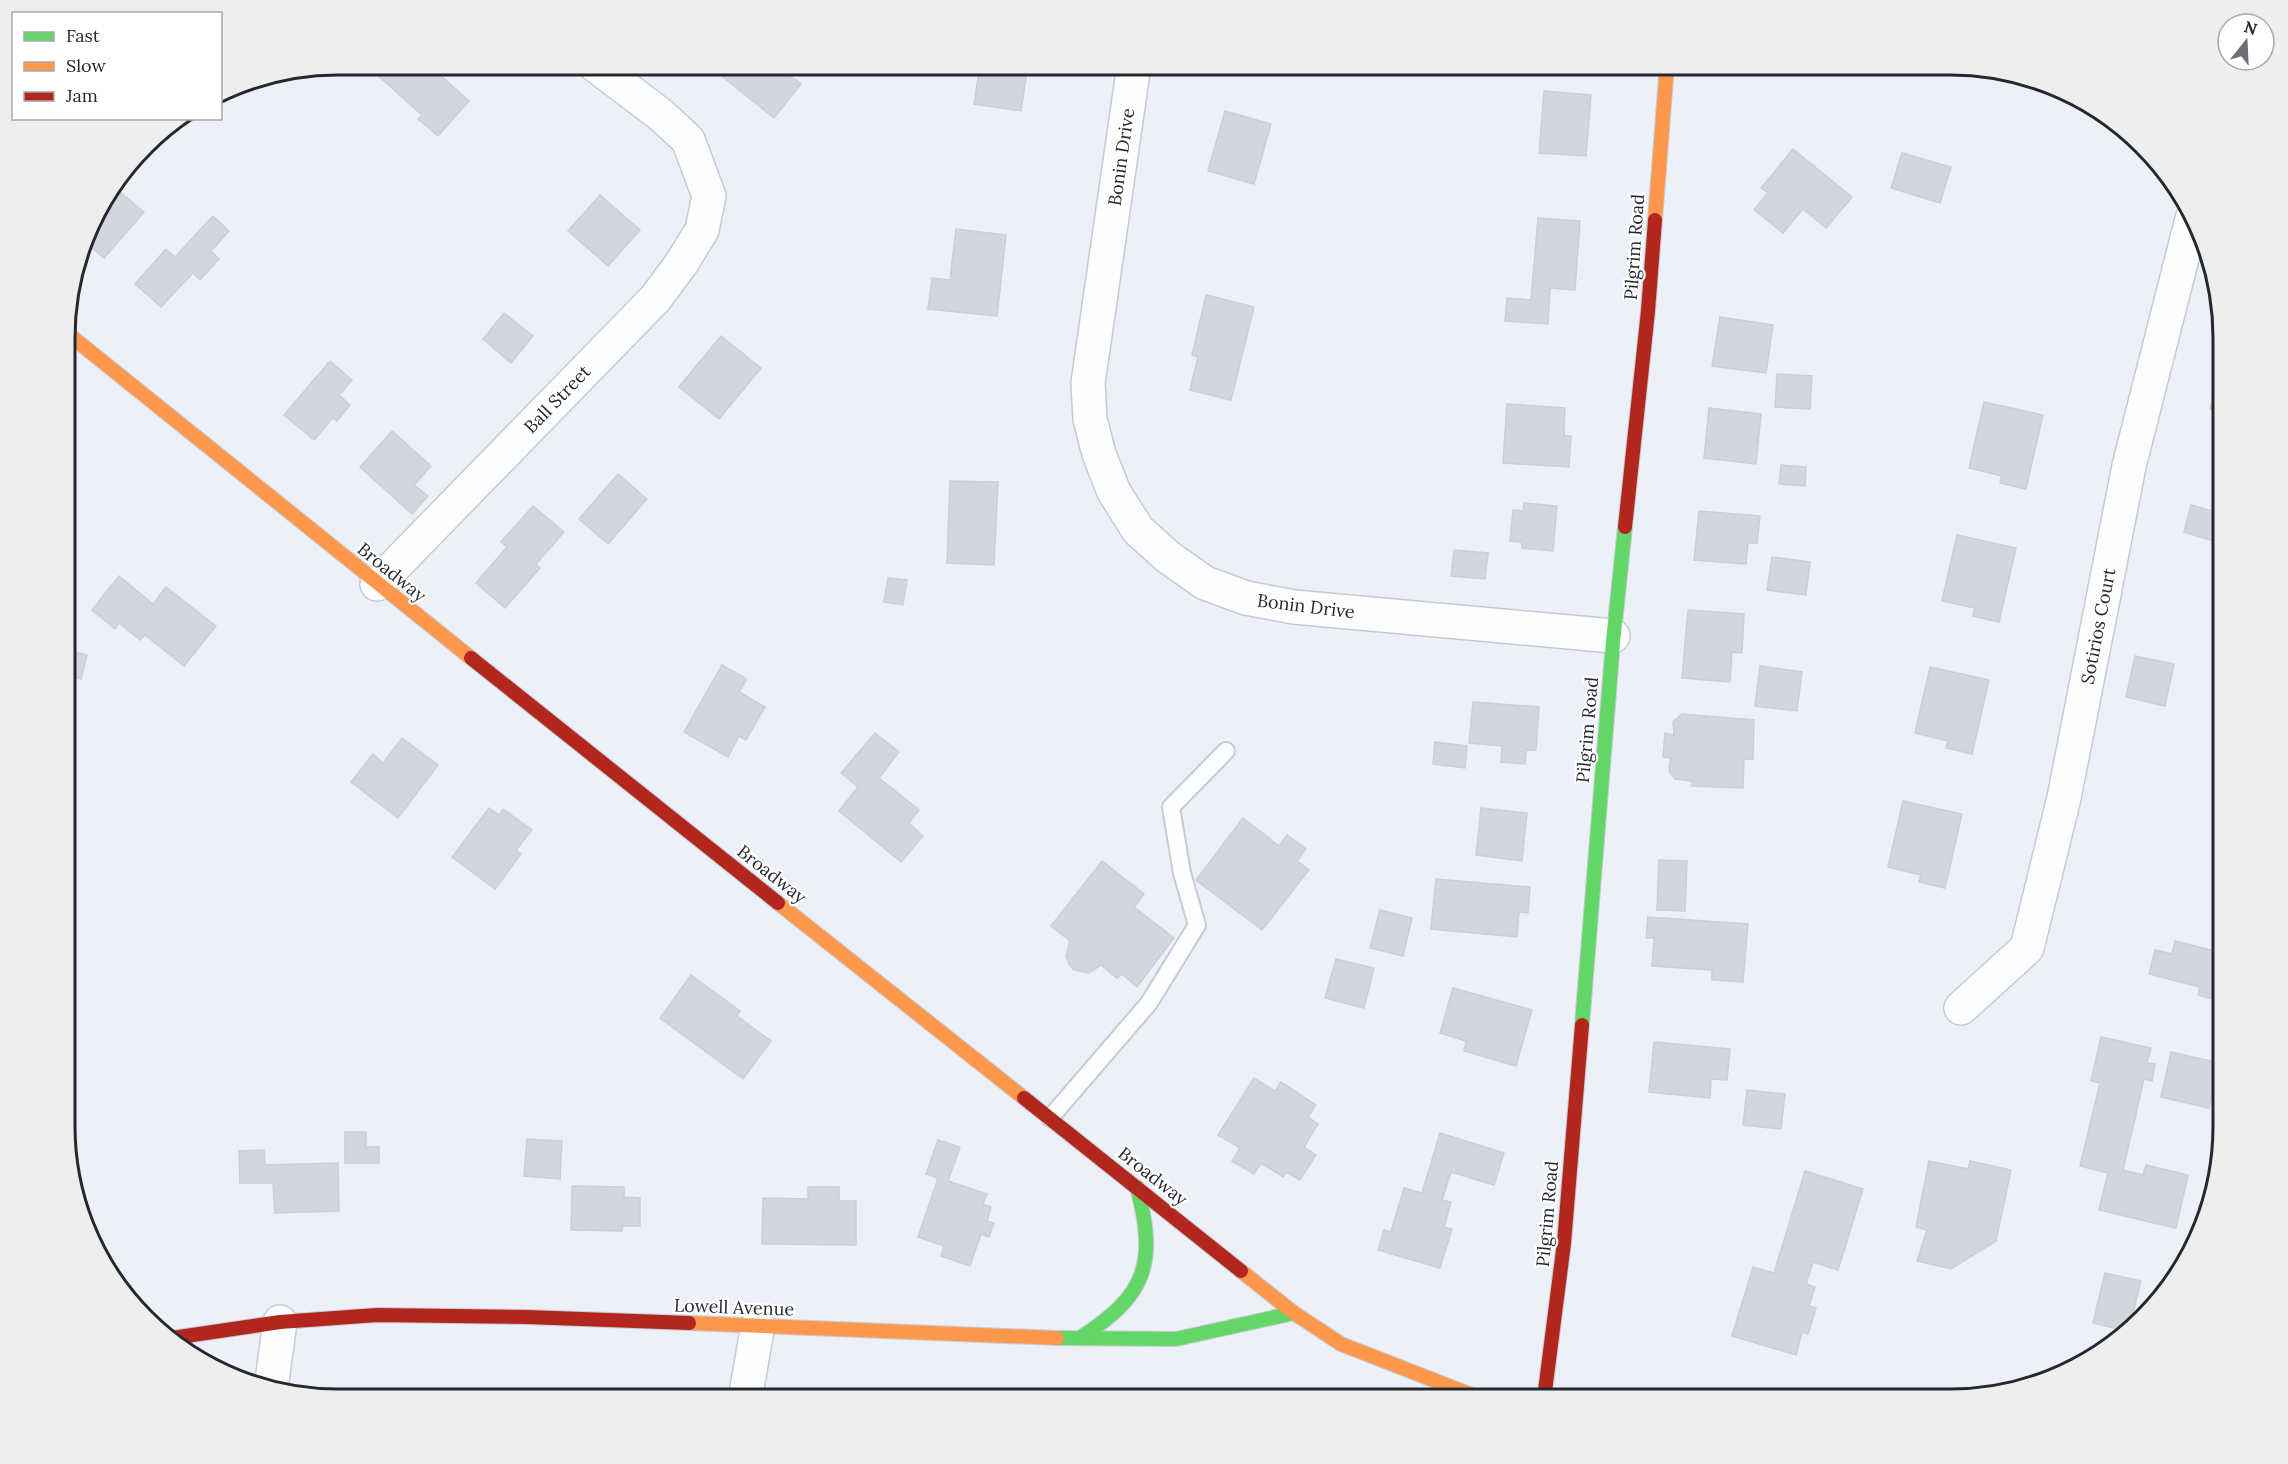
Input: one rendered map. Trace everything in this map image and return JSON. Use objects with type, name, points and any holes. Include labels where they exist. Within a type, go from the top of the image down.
[{"type":"main road","name":"Pilgrim Road","points":[[1545,1389],[1564,1243],[1614,636],[1648,311],[1666,75]]},
{"type":"main road","name":"Broadway","points":[[75,339],[377,584],[1294,1313],[1341,1344],[1438,1389]]},
{"type":"main road","points":[[1080,1338],[1120,1311],[1141,1281],[1148,1246],[1144,1210],[1137,1187]]},
{"type":"main road","name":"Lowell Avenue","points":[[180,1337],[280,1322],[377,1315],[526,1317],[1080,1338],[1176,1339],[1294,1313]]},
{"type":"street","name":"Ball Street","points":[[377,584],[655,299],[702,230],[709,196],[688,140],[661,115],[609,75]]},
{"type":"street","name":"Bonin Drive","points":[[1132,75],[1088,383],[1090,419],[1099,454],[1114,492],[1138,530],[1168,557],[1205,583],[1246,598],[1294,607],[1614,636]]},
{"type":"street","name":"Sotirios Court","points":[[1961,1008],[2027,948],[2064,798],[2129,466],[2189,229]]},
{"type":"street","points":[[272,1380],[280,1322]]},
{"type":"street","points":[[748,1389],[758,1325]]},
{"type":"lane","points":[[1050,1118],[1149,1003],[1197,926],[1182,873],[1171,807],[1226,751]]},
{"type":"building","points":[[377,75],[440,75],[469,101],[438,136],[418,119],[422,115]]},
{"type":"building","points":[[720,75],[789,75],[801,84],[774,118]]},
{"type":"building","points":[[978,75],[1026,75],[1021,111],[974,104]]},
{"type":"building","points":[[1544,91],[1591,95],[1586,156],[1539,153]]},
{"type":"building","points":[[1225,111],[1271,124],[1254,184],[1208,171]]},
{"type":"building","points":[[1793,149],[1852,197],[1826,228],[1803,209],[1783,233],[1754,210],[1768,193],[1761,188]]},
{"type":"building","points":[[1902,153],[1951,167],[1940,203],[1891,188]]},
{"type":"building","points":[[119,192],[144,212],[104,258],[91,247]]},
{"type":"building","points":[[600,195],[640,230],[608,266],[568,231]]},
{"type":"building","points":[[213,216],[229,231],[211,251],[219,259],[200,280],[193,273],[161,307],[135,284],[166,249],[175,257]]},
{"type":"building","points":[[1538,218],[1580,221],[1575,290],[1550,288],[1548,324],[1505,321],[1507,298],[1531,300]]},
{"type":"building","points":[[956,229],[1006,235],[997,316],[928,309],[932,278],[950,280]]},
{"type":"building","points":[[1206,295],[1254,307],[1231,400],[1190,390],[1198,357],[1192,355]]},
{"type":"building","points":[[504,313],[533,336],[511,363],[483,339]]},
{"type":"building","points":[[1720,317],[1773,325],[1766,373],[1712,366]]},
{"type":"building","points":[[721,336],[761,368],[719,419],[679,387]]},
{"type":"building","points":[[330,361],[352,380],[339,395],[350,405],[337,421],[333,418],[314,440],[284,415]]},
{"type":"building","points":[[1777,374],[1812,376],[1810,409],[1775,407]]},
{"type":"building","points":[[1984,402],[2043,415],[2026,489],[2000,483],[2002,476],[1969,468]]},
{"type":"building","points":[[1507,404],[1565,408],[1564,436],[1571,436],[1569,467],[1503,463]]},
{"type":"building","points":[[1709,408],[1761,414],[1756,464],[1704,458]]},
{"type":"building","points":[[392,431],[431,466],[414,485],[428,496],[412,514],[360,467]]},
{"type":"building","points":[[1781,465],[1806,467],[1805,486],[1779,484]]},
{"type":"building","points":[[618,474],[647,499],[608,544],[579,519]]},
{"type":"building","points":[[950,481],[998,482],[994,565],[947,563]]},
{"type":"building","points":[[1524,503],[1557,506],[1553,551],[1522,548],[1522,542],[1510,541],[1513,510],[1523,511]]},
{"type":"building","points":[[2191,505],[2213,511],[2213,541],[2184,532]]},
{"type":"building","points":[[533,506],[564,532],[536,564],[540,568],[505,608],[476,583],[507,547],[501,542]]},
{"type":"building","points":[[1699,511],[1760,516],[1757,543],[1748,543],[1746,564],[1694,560]]},
{"type":"building","points":[[1957,535],[2016,548],[1999,622],[1973,616],[1975,608],[1942,601]]},
{"type":"building","points":[[1454,550],[1488,553],[1485,579],[1451,576]]},
{"type":"building","points":[[1772,557],[1810,562],[1806,595],[1767,590]]},
{"type":"building","points":[[119,576],[153,604],[166,587],[216,626],[184,666],[145,635],[140,640],[119,623],[115,629],[92,610]]},
{"type":"building","points":[[888,578],[907,580],[903,605],[884,602]]},
{"type":"building","points":[[1688,610],[1744,614],[1742,653],[1732,652],[1730,682],[1682,678]]},
{"type":"building","points":[[75,652],[87,655],[81,679],[75,678]]},
{"type":"building","points":[[2135,656],[2174,664],[2165,706],[2126,697]]},
{"type":"building","points":[[722,665],[747,679],[739,692],[765,707],[746,740],[739,736],[728,757],[684,732]]},
{"type":"building","points":[[1760,666],[1802,672],[1797,711],[1755,706]]},
{"type":"building","points":[[1930,667],[1989,680],[1972,754],[1946,748],[1948,741],[1915,733]]},
{"type":"building","points":[[1473,702],[1539,707],[1536,750],[1526,750],[1525,764],[1501,762],[1502,746],[1469,743]]},
{"type":"building","points":[[1682,714],[1754,720],[1753,759],[1744,759],[1743,788],[1692,786],[1692,781],[1675,779],[1670,773],[1671,758],[1663,757],[1665,733],[1674,735],[1673,722]]},
{"type":"building","points":[[875,733],[899,752],[879,778],[919,810],[909,823],[923,836],[901,862],[839,811],[858,787],[841,773]]},
{"type":"building","points":[[402,738],[438,765],[398,818],[351,782],[373,754],[383,763]]},
{"type":"building","points":[[1435,742],[1467,746],[1465,768],[1433,764]]},
{"type":"building","points":[[1903,801],[1962,814],[1945,888],[1919,882],[1921,875],[1888,867]]},
{"type":"building","points":[[489,808],[499,815],[503,809],[532,830],[516,850],[521,854],[495,889],[452,857]]},
{"type":"building","points":[[1481,808],[1527,813],[1522,861],[1476,855]]},
{"type":"building","points":[[1243,818],[1279,846],[1287,835],[1306,849],[1297,861],[1309,870],[1262,930],[1196,880]]},
{"type":"building","points":[[1659,860],[1687,861],[1685,911],[1657,910]]},
{"type":"building","points":[[1102,861],[1144,894],[1134,907],[1174,938],[1137,987],[1122,974],[1117,978],[1101,965],[1089,973],[1074,970],[1066,956],[1070,941],[1051,926]]},
{"type":"building","points":[[1436,879],[1530,887],[1528,913],[1519,912],[1517,937],[1431,929]]},
{"type":"building","points":[[1380,910],[1412,918],[1403,956],[1370,948]]},
{"type":"building","points":[[1648,917],[1748,924],[1743,982],[1712,980],[1712,970],[1652,966],[1654,938],[1646,938]]},
{"type":"building","points":[[2175,941],[2213,950],[2213,999],[2198,995],[2200,987],[2149,974],[2155,950],[2172,954]]},
{"type":"building","points":[[1336,959],[1374,968],[1364,1008],[1325,998]]},
{"type":"building","points":[[691,975],[740,1011],[737,1016],[771,1041],[743,1079],[660,1018]]},
{"type":"building","points":[[1453,988],[1532,1010],[1516,1066],[1464,1051],[1466,1041],[1440,1033]]},
{"type":"building","points":[[2101,1037],[2151,1048],[2147,1063],[2155,1064],[2152,1081],[2144,1079],[2123,1170],[2143,1175],[2146,1165],[2188,1175],[2176,1228],[2099,1210],[2108,1173],[2080,1166],[2100,1083],[2091,1081]]},
{"type":"building","points":[[1654,1042],[1730,1049],[1727,1080],[1711,1079],[1710,1098],[1649,1092]]},
{"type":"building","points":[[2171,1052],[2213,1061],[2213,1092],[2209,1108],[2161,1097]]},
{"type":"building","points":[[1254,1078],[1275,1091],[1281,1082],[1316,1105],[1308,1117],[1318,1124],[1304,1147],[1316,1155],[1300,1180],[1286,1172],[1283,1177],[1261,1163],[1254,1174],[1232,1161],[1240,1148],[1218,1135]]},
{"type":"building","points":[[1747,1090],[1785,1094],[1781,1129],[1743,1125]]},
{"type":"building","points":[[345,1132],[366,1132],[366,1147],[379,1147],[379,1163],[345,1163]]},
{"type":"building","points":[[1440,1133],[1504,1153],[1494,1185],[1451,1172],[1442,1200],[1451,1202],[1444,1227],[1452,1229],[1440,1268],[1378,1250],[1384,1230],[1391,1232],[1404,1188],[1422,1193]]},
{"type":"building","points":[[527,1139],[562,1141],[560,1179],[524,1176]]},
{"type":"building","points":[[938,1140],[960,1147],[948,1181],[987,1194],[983,1204],[991,1207],[987,1221],[994,1223],[989,1237],[981,1234],[970,1266],[941,1256],[944,1246],[918,1237],[938,1178],[926,1174]]},
{"type":"building","points":[[264,1150],[265,1165],[338,1163],[339,1211],[275,1213],[273,1183],[240,1183],[239,1151]]},
{"type":"building","points":[[1929,1161],[1968,1169],[1970,1161],[2011,1170],[1996,1241],[1951,1269],[1917,1261],[1927,1230],[1916,1227]]},
{"type":"building","points":[[1805,1171],[1863,1189],[1838,1270],[1813,1262],[1806,1284],[1815,1287],[1809,1306],[1816,1308],[1808,1334],[1802,1332],[1796,1355],[1732,1336],[1753,1267],[1774,1273]]},
{"type":"building","points":[[572,1186],[624,1187],[624,1197],[640,1198],[640,1226],[623,1226],[622,1231],[571,1230]]},
{"type":"building","points":[[808,1187],[839,1187],[839,1201],[856,1201],[856,1245],[762,1244],[763,1198],[808,1199]]},
{"type":"building","points":[[2105,1273],[2141,1281],[2132,1315],[2123,1324],[2117,1329],[2093,1323]]},
{"type":"traffic: fast","points":[[1582,1025],[1613,642],[1625,527]]},
{"type":"traffic: fast","points":[[1080,1338],[1120,1307],[1133,1291],[1141,1275],[1146,1237],[1137,1187]]},
{"type":"traffic: fast","points":[[1057,1338],[1176,1339],[1294,1313]]},
{"type":"traffic: slow","points":[[1655,220],[1666,75]]},
{"type":"traffic: slow","points":[[75,339],[471,658]]},
{"type":"traffic: slow","points":[[778,903],[1024,1098]]},
{"type":"traffic: slow","points":[[1241,1271],[1294,1313],[1341,1344],[1456,1389]]},
{"type":"traffic: slow","points":[[689,1323],[1057,1338]]},
{"type":"traffic: jam","points":[[1625,527],[1648,311],[1655,220]]},
{"type":"traffic: jam","points":[[471,658],[778,903]]},
{"type":"traffic: jam","points":[[1545,1389],[1564,1243],[1582,1025]]},
{"type":"traffic: jam","points":[[1024,1098],[1241,1271]]},
{"type":"traffic: jam","points":[[180,1337],[280,1322],[377,1315],[527,1317],[689,1323]]}]
